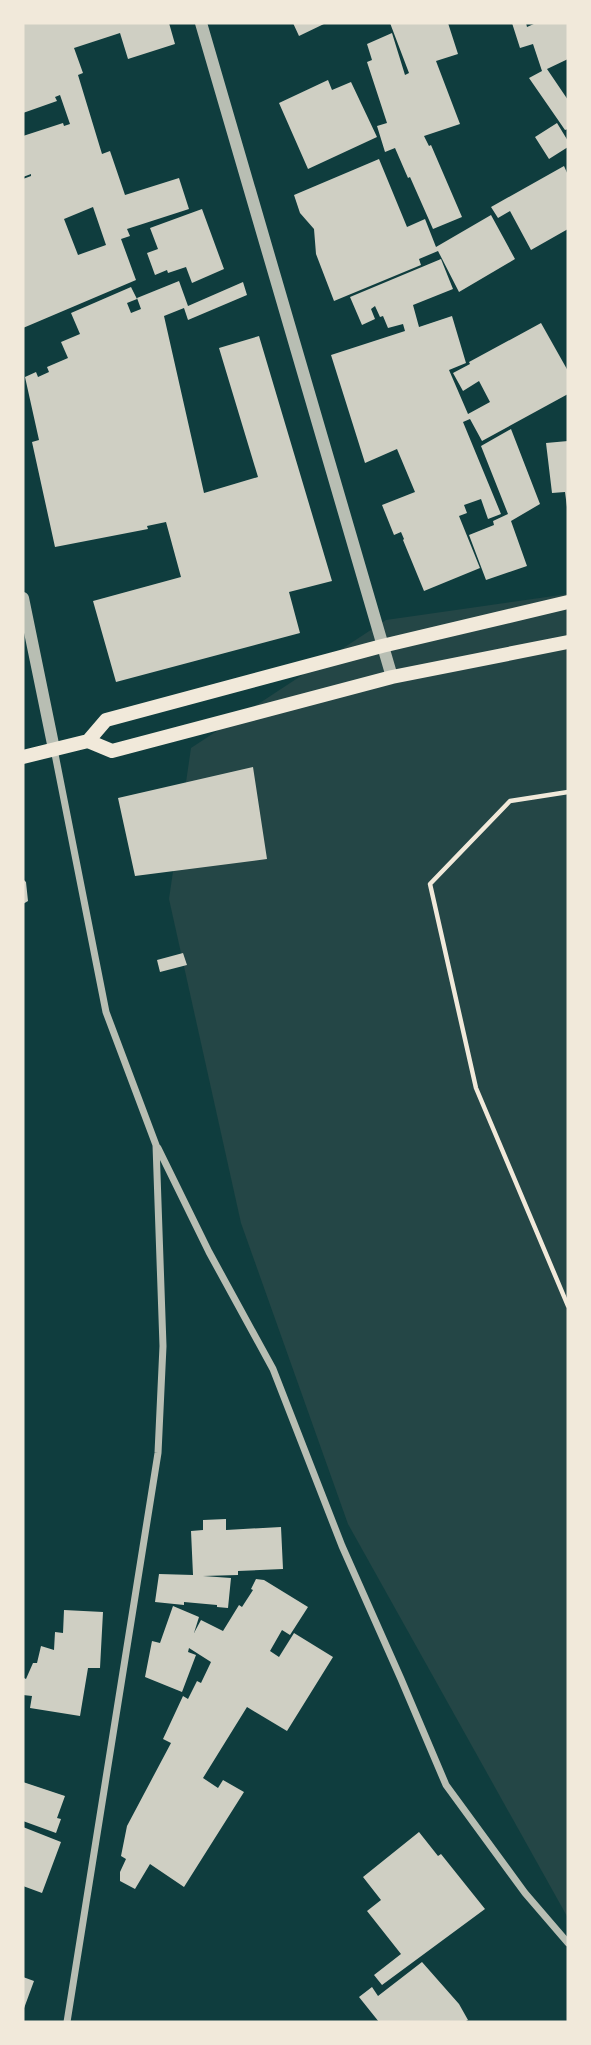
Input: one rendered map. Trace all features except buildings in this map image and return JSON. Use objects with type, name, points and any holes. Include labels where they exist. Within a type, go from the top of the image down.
[{"type":"main road","points":[[88,741],[106,720],[382,646],[568,602]]},
{"type":"main road","points":[[23,757],[88,741],[112,751],[391,677],[568,642]]},
{"type":"street","points":[[201,23],[391,677]]},
{"type":"street","points":[[23,598],[106,1012],[156,1145],[209,1252],[273,1369],[342,1546],[446,1785],[525,1893],[568,1943]]},
{"type":"street","points":[[67,2022],[158,1453],[163,1346],[156,1145]]},
{"type":"path","points":[[568,792],[510,801],[430,884],[476,1088],[568,1306]]},
{"type":"shaded area","points":[[568,594],[568,1918],[348,1524],[241,1223],[169,899],[191,748],[386,620]]}]
